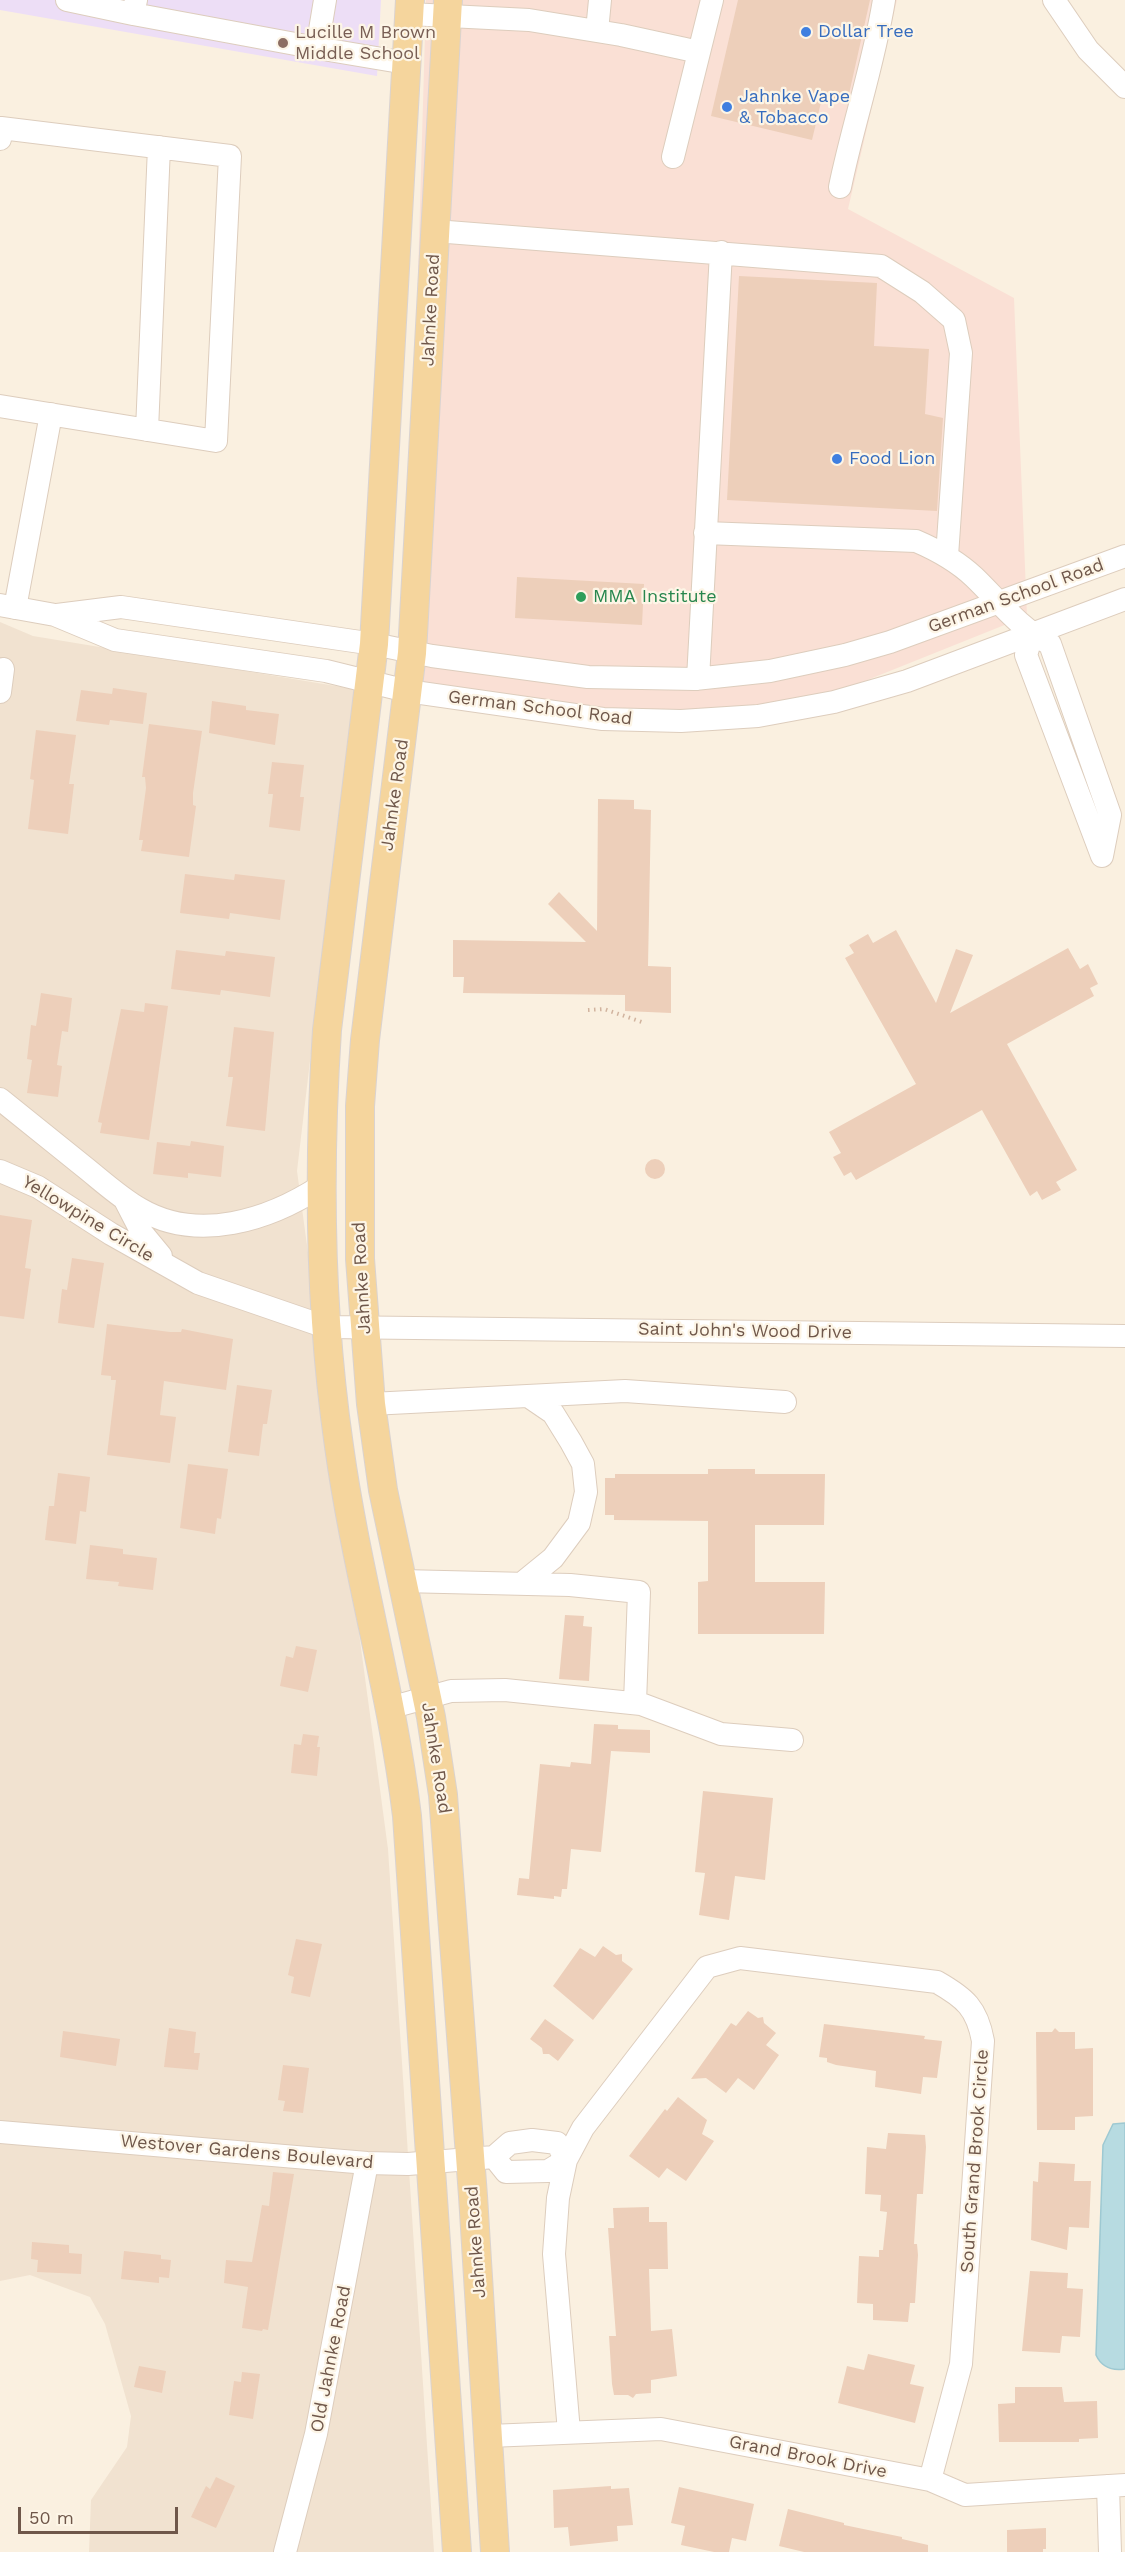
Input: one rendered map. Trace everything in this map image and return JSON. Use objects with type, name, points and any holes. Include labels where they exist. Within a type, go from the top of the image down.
[{"type":"main road","name":"Jahnke Road","points":[[409,7],[374,644],[327,1030],[321,1186],[326,1327],[339,1446],[350,1518],[389,1708],[406,1816],[458,2552]]},
{"type":"main road","name":"Jahnke Road","points":[[448,8],[411,653],[363,1062],[359,1193],[364,1329],[371,1404],[383,1490],[438,1757],[482,2158],[489,2436],[495,2552]]},
{"type":"street","points":[[67,0],[135,7],[317,48],[406,63]]},
{"type":"street","points":[[317,48],[325,0]]},
{"type":"street","points":[[597,31],[600,0]]},
{"type":"street","points":[[673,157],[712,0]]},
{"type":"street","points":[[840,187],[852,132],[876,46],[884,0]]},
{"type":"street","points":[[1054,0],[1088,50],[1125,87]]},
{"type":"street","points":[[409,7],[448,8],[529,20],[699,52]]},
{"type":"street","points":[[0,139],[1,128],[230,156],[216,441],[0,406]]},
{"type":"street","points":[[147,430],[159,147]]},
{"type":"street","points":[[435,231],[881,266],[922,292],[954,320],[961,353],[947,556]]},
{"type":"street","points":[[698,679],[721,252]]},
{"type":"street","points":[[8,606],[51,414]]},
{"type":"street","points":[[705,533],[916,540],[947,556],[973,576],[1032,635],[1050,644],[1110,815],[1102,855],[1026,655],[1032,635]]},
{"type":"street","name":"German School Road","points":[[55,615],[121,607],[374,644],[411,653],[588,677],[698,679],[770,671],[846,655],[890,642],[1125,556]]},
{"type":"street","name":"German School Road","points":[[8,606],[55,615],[116,640],[326,671],[407,691],[603,719],[718,720],[795,710],[907,681],[1125,599]]},
{"type":"street","points":[[0,692],[3,669]]},
{"type":"street","name":"Yellowpine Circle","points":[[0,1099],[125,1200],[162,1219],[190,1226],[220,1226],[250,1219],[278,1208],[321,1186]]},
{"type":"street","name":"Yellowpine Circle","points":[[0,1171],[38,1187],[175,1270],[216,1291],[326,1327],[364,1329]]},
{"type":"street","name":"Yellowpine Circle","points":[[125,1200],[142,1233],[175,1270]]},
{"type":"street","name":"Saint John's Wood Drive","points":[[364,1329],[1125,1336]]},
{"type":"street","points":[[371,1404],[625,1391],[785,1402]]},
{"type":"street","points":[[520,1584],[553,1558],[579,1524],[586,1492],[583,1464],[571,1442],[553,1413],[528,1396]]},
{"type":"street","points":[[402,1581],[570,1585],[639,1592],[635,1703]]},
{"type":"street","points":[[389,1708],[451,1691],[480,1689],[635,1703],[722,1734],[792,1740]]},
{"type":"street","name":"South Grand Brook Circle","points":[[566,2160],[584,2128],[707,1967],[740,1958],[937,1982],[963,1996],[980,2021],[983,2041],[961,2364],[930,2480]]},
{"type":"street","name":"Westover Gardens Boulevard","points":[[0,2132],[368,2163],[408,2164],[482,2158]]},
{"type":"street","points":[[482,2158],[510,2143],[532,2140],[557,2143],[566,2160],[558,2198],[554,2254],[568,2432]]},
{"type":"street","points":[[482,2158],[506,2172],[548,2171],[566,2160]]},
{"type":"street","name":"Old Jahnke Road","points":[[285,2552],[316,2433],[368,2163]]},
{"type":"street","name":"Grand Brook Drive","points":[[489,2436],[661,2429],[930,2480],[965,2495],[1116,2485]]},
{"type":"street","points":[[1110,2552],[1116,2485]]},
{"type":"path","points":[[588,1010],[604,1009],[642,1022]]},
{"type":"shaded area","name":"Lucille M Brown Middle School","points":[[0,0],[381,0],[377,76],[0,10]]},
{"type":"shaded area","points":[[426,0],[897,0],[848,209],[1014,298],[1027,616],[790,711],[655,725],[393,694],[408,618]]},
{"type":"shaded area","points":[[0,622],[33,636],[354,689],[297,1171],[388,1849],[434,2552],[89,2552],[91,2500],[127,2447],[131,2416],[105,2324],[90,2297],[30,2275],[0,2281]]},
{"type":"water","points":[[1125,2123],[1125,2369],[1116,2369],[1104,2366],[1096,2355],[1103,2145],[1113,2124]]},
{"type":"building","points":[[738,0],[870,0],[847,103],[822,98],[812,140],[711,116]]},
{"type":"building","name":"Food Lion","points":[[739,276],[877,283],[874,346],[929,349],[925,414],[943,418],[937,511],[727,500]]},
{"type":"building","points":[[517,577],[644,584],[642,625],[515,618]]},
{"type":"building","points":[[113,688],[147,693],[143,724],[110,720],[109,725],[76,721],[81,690],[112,694]]},
{"type":"building","points":[[212,701],[246,706],[246,710],[279,714],[275,745],[209,733]]},
{"type":"building","points":[[149,724],[202,731],[193,793],[193,805],[196,806],[189,857],[141,851],[143,840],[139,840],[146,788],[145,777],[142,777]]},
{"type":"building","points":[[36,730],[76,735],[69,784],[74,784],[68,834],[28,829],[34,780],[30,779]]},
{"type":"building","points":[[272,762],[304,765],[300,797],[304,797],[300,831],[269,827],[273,794],[268,794]]},
{"type":"building","points":[[598,799],[634,800],[634,809],[651,810],[648,966],[671,967],[671,1013],[625,1011],[625,995],[463,993],[464,977],[453,977],[453,940],[586,942],[548,904],[559,892],[597,931]]},
{"type":"building","points":[[185,874],[234,880],[235,874],[285,880],[280,920],[230,913],[229,919],[180,913]]},
{"type":"building","points":[[896,930],[936,1003],[956,949],[973,955],[950,1013],[1068,948],[1080,969],[1088,964],[1098,984],[1090,988],[1094,996],[1007,1044],[1077,1170],[1056,1182],[1061,1190],[1042,1200],[1037,1191],[1030,1196],[982,1110],[856,1180],[851,1172],[844,1176],[833,1157],[841,1153],[829,1132],[916,1084],[845,958],[854,953],[849,945],[868,934],[873,943]]},
{"type":"building","points":[[176,950],[225,956],[226,951],[275,957],[270,997],[221,990],[220,995],[171,989]]},
{"type":"building","points":[[41,993],[72,998],[68,1032],[62,1031],[57,1065],[62,1066],[58,1097],[27,1093],[32,1060],[27,1059],[31,1025],[36,1026]]},
{"type":"building","points":[[145,1003],[168,1006],[149,1140],[100,1133],[102,1123],[98,1122],[121,1009],[144,1012]]},
{"type":"building","points":[[234,1027],[274,1032],[265,1131],[226,1126],[233,1077],[228,1077]]},
{"type":"building","points":[[191,1141],[224,1146],[221,1177],[188,1173],[188,1178],[153,1174],[157,1142],[190,1146]]},
{"type":"building","points":[[655,1159],[662,1162],[665,1169],[662,1176],[655,1179],[648,1176],[645,1169],[648,1162]]},
{"type":"building","points":[[0,1215],[32,1220],[25,1268],[31,1269],[24,1319],[0,1316]]},
{"type":"building","points":[[72,1258],[104,1263],[94,1328],[58,1323],[62,1289],[67,1290]]},
{"type":"building","points":[[107,1324],[170,1332],[181,1332],[182,1329],[233,1339],[226,1390],[164,1381],[160,1415],[176,1417],[170,1463],[107,1455],[116,1380],[111,1380],[111,1376],[101,1375]]},
{"type":"building","points":[[237,1385],[272,1390],[267,1424],[263,1424],[259,1456],[228,1452]]},
{"type":"building","points":[[188,1464],[228,1469],[221,1519],[217,1518],[215,1534],[180,1528]]},
{"type":"building","points":[[708,1469],[755,1469],[755,1474],[825,1474],[824,1525],[755,1525],[755,1582],[825,1582],[824,1634],[698,1634],[698,1582],[708,1581],[708,1521],[614,1520],[614,1515],[605,1515],[605,1478],[615,1478],[615,1474],[708,1474]]},
{"type":"building","points":[[58,1473],[90,1477],[86,1512],[80,1511],[76,1544],[45,1540],[49,1506],[54,1506]]},
{"type":"building","points":[[90,1545],[123,1549],[123,1554],[157,1558],[153,1590],[118,1586],[119,1582],[86,1579]]},
{"type":"building","points":[[565,1615],[584,1616],[583,1626],[592,1627],[589,1681],[559,1679]]},
{"type":"building","points":[[296,1646],[317,1650],[308,1692],[280,1686],[286,1656],[293,1658]]},
{"type":"building","points":[[594,1724],[618,1725],[618,1729],[650,1730],[650,1753],[611,1751],[601,1852],[571,1849],[567,1889],[562,1889],[561,1897],[554,1896],[554,1899],[517,1895],[519,1878],[529,1879],[540,1764],[570,1767],[571,1762],[591,1764]]},
{"type":"building","points":[[303,1734],[319,1736],[317,1776],[291,1773],[294,1744],[301,1745]]},
{"type":"building","points":[[703,1791],[773,1798],[765,1880],[735,1876],[729,1920],[699,1915],[705,1873],[695,1872]]},
{"type":"building","points":[[296,1939],[322,1944],[310,1997],[291,1993],[294,1977],[288,1975]]},
{"type":"building","points":[[603,1946],[616,1955],[622,1954],[622,1961],[633,1969],[593,2020],[553,1986],[580,1948],[595,1957]]},
{"type":"building","points":[[748,2011],[758,2018],[763,2017],[764,2023],[776,2033],[766,2045],[779,2055],[754,2090],[738,2078],[726,2093],[706,2078],[691,2079],[731,2023],[736,2026]]},
{"type":"building","points":[[545,2019],[574,2040],[558,2061],[549,2054],[543,2054],[542,2048],[530,2039]]},
{"type":"building","points":[[824,2024],[925,2036],[924,2039],[942,2041],[937,2078],[923,2077],[921,2094],[875,2087],[876,2071],[836,2065],[827,2062],[827,2058],[819,2057]]},
{"type":"building","points":[[169,2028],[196,2032],[194,2053],[200,2053],[198,2070],[164,2067]]},
{"type":"building","points":[[1055,2028],[1059,2032],[1075,2032],[1075,2049],[1093,2048],[1093,2116],[1075,2117],[1075,2130],[1037,2130],[1036,2032],[1052,2032]]},
{"type":"building","points":[[63,2031],[120,2039],[116,2066],[60,2057]]},
{"type":"building","points":[[283,2065],[309,2068],[303,2113],[283,2111],[285,2101],[278,2100]]},
{"type":"building","points":[[678,2097],[707,2120],[702,2134],[714,2141],[686,2181],[667,2168],[659,2178],[629,2156],[665,2109],[667,2111]]},
{"type":"building","points":[[888,2133],[925,2135],[923,2194],[917,2194],[914,2244],[917,2244],[918,2255],[915,2303],[910,2303],[908,2322],[873,2320],[873,2304],[857,2303],[859,2256],[879,2257],[879,2250],[883,2250],[887,2212],[880,2211],[881,2195],[865,2194],[867,2147],[886,2149]]},
{"type":"building","points":[[1039,2162],[1075,2164],[1074,2181],[1091,2181],[1089,2228],[1069,2227],[1067,2250],[1031,2240],[1033,2181],[1038,2182]]},
{"type":"building","points":[[273,2172],[294,2174],[268,2330],[263,2329],[262,2331],[242,2328],[248,2287],[224,2283],[226,2260],[252,2262],[262,2205],[269,2206]]},
{"type":"building","points":[[649,2207],[649,2222],[667,2222],[668,2269],[649,2269],[651,2331],[672,2329],[677,2376],[651,2380],[651,2393],[636,2394],[633,2398],[628,2395],[614,2395],[612,2384],[609,2336],[616,2336],[608,2228],[614,2228],[613,2208]]},
{"type":"building","points":[[32,2242],[69,2245],[69,2253],[82,2254],[81,2274],[37,2272],[38,2260],[31,2259]]},
{"type":"building","points":[[124,2251],[161,2255],[161,2259],[171,2260],[169,2278],[159,2277],[159,2283],[121,2279]]},
{"type":"building","points":[[1030,2271],[1068,2273],[1067,2288],[1083,2289],[1080,2337],[1062,2336],[1060,2353],[1022,2351]]},
{"type":"building","points":[[868,2354],[915,2365],[910,2384],[924,2387],[915,2423],[838,2403],[847,2366],[864,2370]]},
{"type":"building","points":[[139,2366],[166,2371],[162,2393],[134,2387]]},
{"type":"building","points":[[242,2372],[260,2374],[253,2419],[229,2415],[234,2381],[241,2382]]},
{"type":"building","points":[[1015,2387],[1062,2387],[1064,2402],[1097,2401],[1098,2438],[1079,2439],[1079,2442],[999,2442],[998,2404],[1015,2403]]},
{"type":"building","points":[[216,2477],[235,2486],[216,2528],[191,2517],[206,2486],[210,2489]]},
{"type":"building","points":[[611,2486],[611,2489],[629,2488],[633,2525],[617,2526],[618,2541],[570,2546],[568,2527],[554,2528],[553,2490]]},
{"type":"building","points":[[679,2487],[754,2504],[746,2541],[732,2538],[729,2552],[714,2552],[681,2545],[685,2526],[671,2523]]},
{"type":"building","points":[[788,2509],[844,2523],[844,2525],[902,2537],[902,2539],[928,2545],[928,2552],[804,2552],[779,2546]]},
{"type":"building","points":[[1046,2528],[1046,2549],[1043,2549],[1043,2552],[1007,2552],[1007,2530]]},
{"type":"place","name":"Dollar Tree","points":[[806,32]]},
{"type":"place","name":"Lucille M Brown Middle School","points":[[283,43]]},
{"type":"place","name":"Jahnke Vape & Tobacco","points":[[727,107]]},
{"type":"place","name":"Food Lion","points":[[837,459]]},
{"type":"place","name":"MMA Institute","points":[[581,597]]}]
